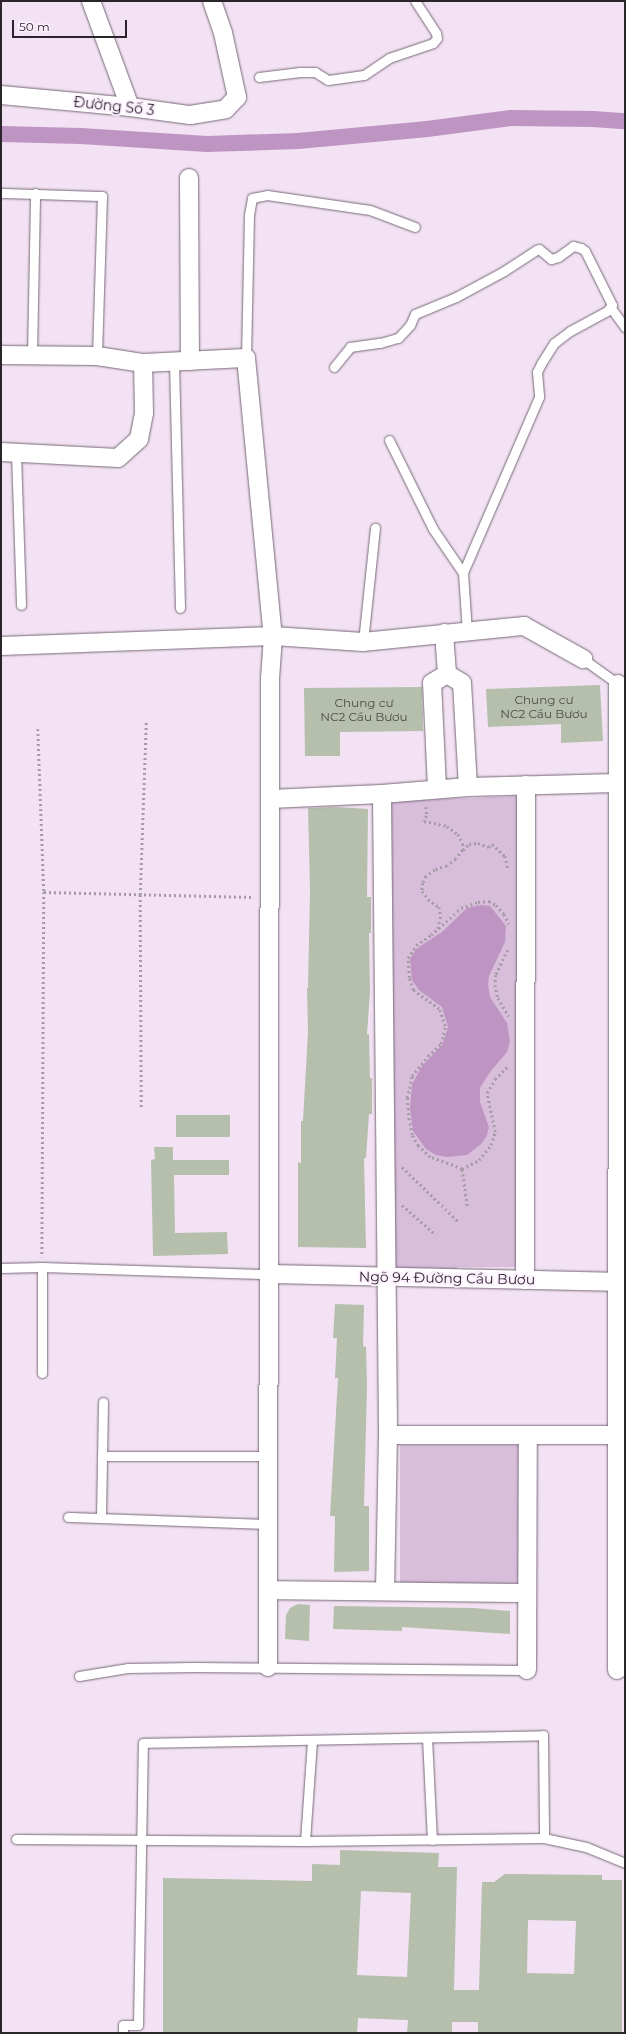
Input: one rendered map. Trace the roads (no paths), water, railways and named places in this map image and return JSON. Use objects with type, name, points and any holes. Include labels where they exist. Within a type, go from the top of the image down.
[{"type":"street","points":[[91,1],[130,107]]},
{"type":"street","points":[[199,1],[215,49],[223,83],[226,109]]},
{"type":"street","points":[[212,1],[223,33],[237,97],[226,109]]},
{"type":"street","name":"Đường Số 3","points":[[1,95],[130,107],[190,115],[226,109]]},
{"type":"street","points":[[182,361],[189,178]]},
{"type":"street","points":[[1,356],[97,356],[143,362],[246,358],[273,636],[270,679],[268,1667]]},
{"type":"street","points":[[8,452],[118,458],[139,439],[144,413],[143,362]]},
{"type":"street","points":[[1,646],[273,636],[363,642],[524,626],[583,659]]},
{"type":"street","points":[[444,633],[447,674]]},
{"type":"street","points":[[447,674],[462,683],[468,786]]},
{"type":"street","points":[[437,788],[432,683],[447,674]]},
{"type":"street","points":[[617,1670],[617,1435],[622,1282],[617,783],[618,684]]},
{"type":"street","points":[[270,799],[382,794],[468,786],[617,783]]},
{"type":"street","points":[[525,1280],[526,785]]},
{"type":"street","points":[[382,794],[388,1276],[388,1435],[385,1591]]},
{"type":"street","name":"Ngõ 94 Đường Cầu Bươu","points":[[269,1274],[622,1282]]},
{"type":"street","points":[[388,1435],[617,1435]]},
{"type":"street","points":[[527,1670],[528,1435]]},
{"type":"street","points":[[268,1590],[527,1593]]},
{"type":"lane","points":[[259,77],[300,72],[315,72],[328,80],[364,75],[389,58],[433,43],[437,38],[436,33],[415,1]]},
{"type":"lane","points":[[1,193],[102,196],[97,356]]},
{"type":"lane","points":[[32,355],[35,193]]},
{"type":"lane","points":[[246,358],[249,215],[252,198],[267,195],[370,210],[415,227]]},
{"type":"lane","points":[[334,367],[350,347],[380,343],[398,338],[410,325],[415,314],[456,297],[539,248],[546,256],[554,259],[573,246],[581,248],[611,301],[611,308],[625,327]]},
{"type":"lane","points":[[467,632],[463,573],[538,397],[537,372],[554,344],[570,331],[611,308]]},
{"type":"lane","points":[[180,608],[182,361]]},
{"type":"lane","points":[[389,440],[433,529],[463,573]]},
{"type":"lane","points":[[8,452],[22,605]]},
{"type":"lane","points":[[363,642],[375,528]]},
{"type":"lane","points":[[583,659],[618,684]]},
{"type":"lane","points":[[42,1267],[42,1373]]},
{"type":"lane","points":[[1,1268],[42,1267],[269,1274]]},
{"type":"lane","points":[[101,1517],[103,1402]]},
{"type":"lane","points":[[102,1456],[268,1456]]},
{"type":"lane","points":[[68,1517],[269,1524]]},
{"type":"lane","points":[[79,1676],[128,1668],[268,1667],[527,1670]]},
{"type":"lane","points":[[123,2033],[123,2025],[140,2029],[143,1742],[543,1735],[544,1838]]},
{"type":"lane","points":[[427,1738],[432,1840]]},
{"type":"lane","points":[[305,1841],[312,1740]]},
{"type":"lane","points":[[16,1839],[141,1838],[305,1841],[544,1838],[586,1847],[625,1863]]},
{"type":"waterway","points":[[1,134],[81,136],[207,144],[298,141],[427,129],[511,118],[625,121]]}]
